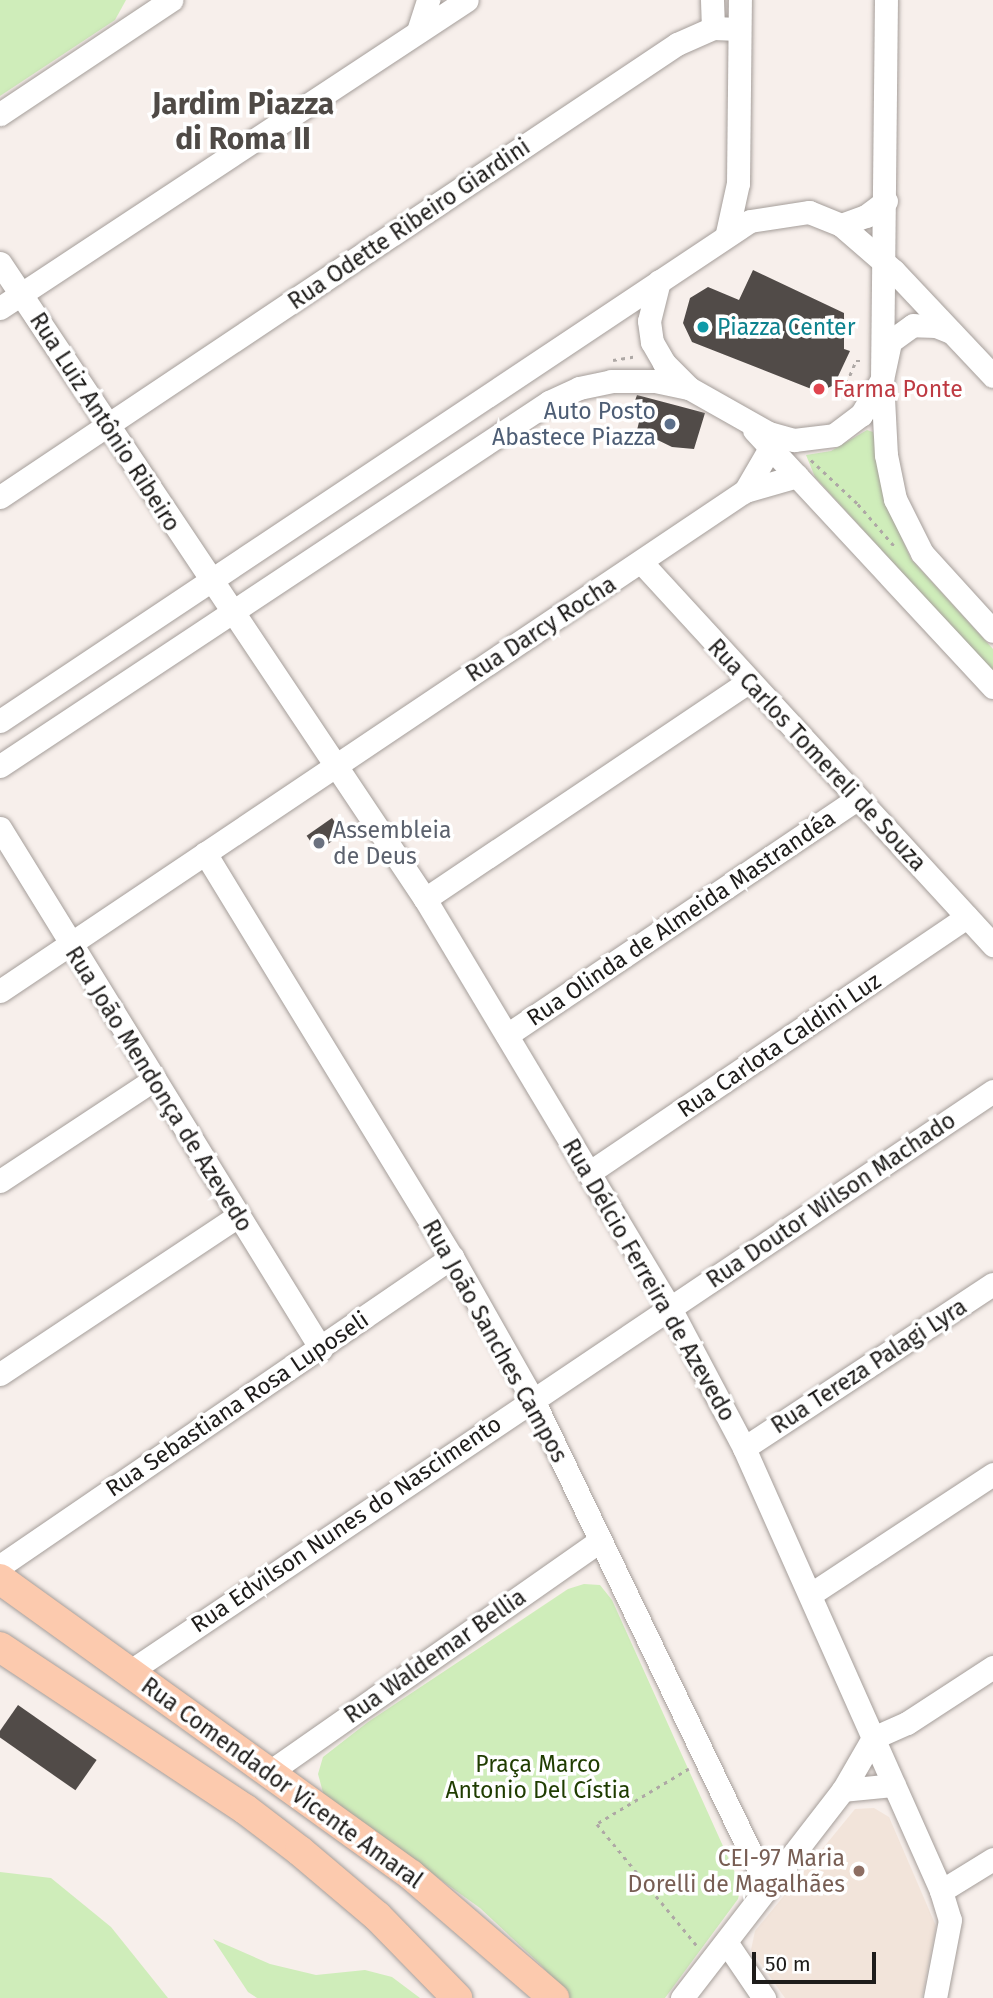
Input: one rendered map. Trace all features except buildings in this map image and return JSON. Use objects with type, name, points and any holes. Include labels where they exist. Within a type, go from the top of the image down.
[{"type":"main road","name":"Rua Comendador Vicente Amaral","points":[[5,1571],[129,1672],[271,1771],[411,1875],[554,1998]]},
{"type":"main road","name":"Rua Comendador Vicente Amaral","points":[[0,1647],[245,1809],[300,1851],[377,1916],[457,1998]]},
{"type":"street","points":[[0,114],[142,10],[171,0]]},
{"type":"street","points":[[418,32],[428,0]]},
{"type":"street","points":[[712,0],[713,29]]},
{"type":"street","points":[[727,233],[738,183],[740,0]]},
{"type":"street","points":[[886,0],[886,265],[882,379],[886,455],[901,514],[922,553],[993,631]]},
{"type":"street","points":[[0,308],[460,3]]},
{"type":"street","name":"Rua Odette Ribeiro Giardini","points":[[0,497],[677,44],[713,29],[739,29]]},
{"type":"street","points":[[738,183],[771,215]]},
{"type":"street","points":[[841,225],[866,216],[886,201]]},
{"type":"street","points":[[0,721],[727,233],[771,215],[809,212],[841,225],[886,265],[990,369]]},
{"type":"street","name":"Rua Luiz Antônio Ribeiro","points":[[0,263],[232,612]]},
{"type":"street","points":[[659,281],[649,321],[652,342],[664,363],[689,388],[745,421],[783,439],[822,439],[861,415],[882,379],[895,334],[924,324],[953,334]]},
{"type":"street","points":[[0,766],[567,392],[611,381],[655,381],[689,388]]},
{"type":"street","points":[[745,421],[993,687]]},
{"type":"street","name":"Rua Darcy Rocha","points":[[745,491],[770,448]]},
{"type":"street","name":"Rua Darcy Rocha","points":[[0,990],[642,563],[745,491],[797,476]]},
{"type":"street","name":"Rua Carlos Tomereli de Souza","points":[[642,563],[856,800],[993,945]]},
{"type":"street","name":"Rua Délcio Ferreira de Azevedo","points":[[232,612],[425,899],[670,1308],[744,1448],[941,1891],[950,1920],[935,1998]]},
{"type":"street","points":[[425,899],[748,682]]},
{"type":"street","name":"Rua Olinda de Almeida Mastrandéa","points":[[507,1035],[856,800]]},
{"type":"street","name":"Rua João Mendonça de Azevedo","points":[[0,828],[69,945],[321,1349]]},
{"type":"street","name":"Rua João Sanches Campos","points":[[205,853],[452,1258],[533,1400],[767,1887]]},
{"type":"street","name":"Rua Carlota Caldini Luz","points":[[590,1172],[967,917]]},
{"type":"street","points":[[0,1181],[153,1080]]},
{"type":"street","name":"Rua Doutor Wilson Machado","points":[[670,1308],[993,1091]]},
{"type":"street","points":[[0,1374],[238,1216]]},
{"type":"street","name":"Rua Sebastiana Rosa Luposeli","points":[[5,1571],[452,1258]]},
{"type":"street","name":"Rua Tereza Palagi Lyra","points":[[744,1448],[993,1284]]},
{"type":"street","name":"Rua Edvilson Nunes do Nascimento","points":[[129,1672],[670,1308]]},
{"type":"street","points":[[811,1594],[993,1474]]},
{"type":"street","name":"Rua Waldemar Bellia","points":[[271,1771],[599,1541]]},
{"type":"street","points":[[843,1790],[884,1762],[907,1723],[993,1667]]},
{"type":"street","points":[[682,1998],[843,1790],[869,1727],[907,1723]]},
{"type":"street","points":[[843,1790],[894,1784]]},
{"type":"street","points":[[941,1891],[993,1859]]},
{"type":"street","points":[[726,1942],[764,1998]]},
{"type":"path","points":[[843,391],[856,361]]},
{"type":"path","points":[[704,1760],[597,1824],[711,1962]]},
{"type":"shaded area","name":"CEI-97 Maria Dorelli de Magalhães","points":[[874,1808],[889,1817],[936,1926],[922,1998],[785,1998],[751,1950],[755,1931],[855,1809]]},
{"type":"green space","points":[[0,0],[126,0],[115,20],[0,96]]},
{"type":"green space","points":[[867,430],[873,432],[887,505],[911,559],[993,649],[993,672],[815,477],[806,455],[831,451]]},
{"type":"green space","name":"Praça Marco Antonio Del Cístia","points":[[584,1584],[600,1585],[612,1600],[741,1886],[738,1899],[665,1998],[569,1998],[541,1965],[480,1908],[324,1796],[318,1774],[323,1757],[368,1722],[568,1589]]},
{"type":"green space","points":[[0,1872],[51,1878],[111,1927],[168,1998],[0,1998]]},
{"type":"green space","points":[[213,1939],[270,1964],[316,1975],[365,1970],[392,1977],[420,1998],[257,1998],[248,1992]]},
{"type":"place","name":"Piazza Center","points":[[703,327]]},
{"type":"place","name":"Farma Ponte","points":[[819,389]]},
{"type":"place","name":"Auto Posto Abastece Piazza","points":[[670,424]]},
{"type":"place","name":"Assembleia de Deus","points":[[319,843]]},
{"type":"place","name":"CEI-97 Maria Dorelli de Magalhães","points":[[859,1871]]},
{"type":"district","name":"Jardim Piazza di Roma II","points":[[243,121]]}]
